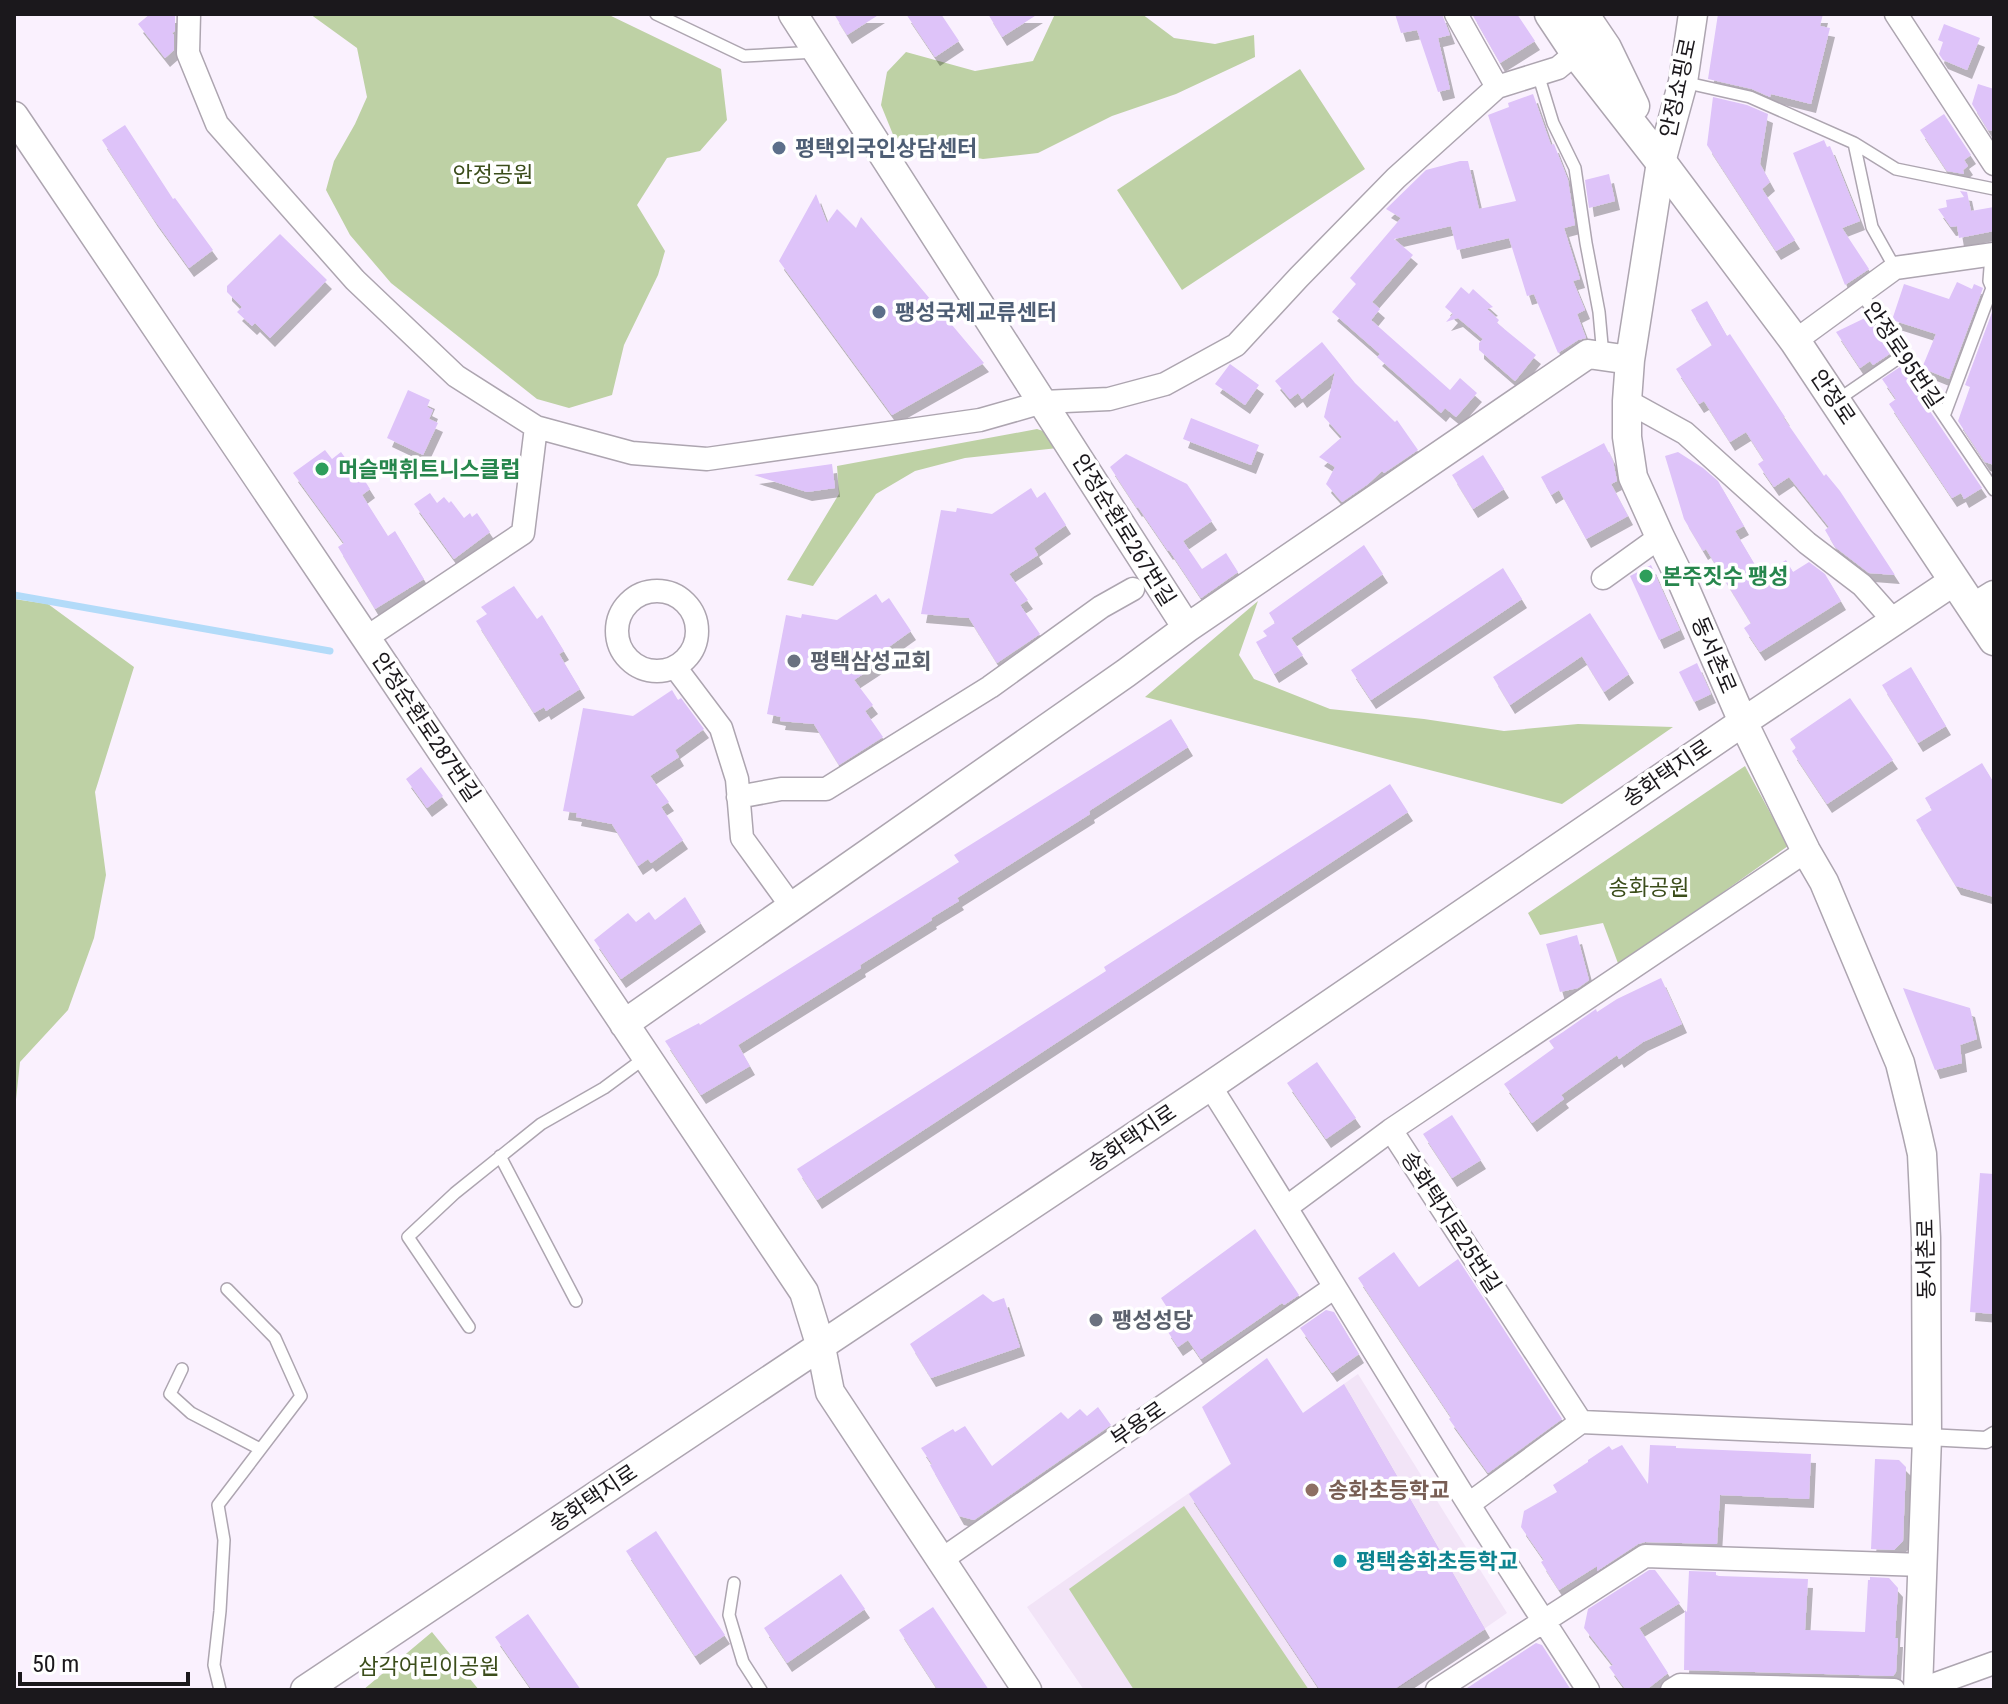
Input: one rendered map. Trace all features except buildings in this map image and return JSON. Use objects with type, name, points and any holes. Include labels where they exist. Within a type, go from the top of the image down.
[{"type":"main road","name":"안정로","points":[[1550,14],[1576,53],[1795,341],[1954,581],[1984,602],[1994,640]]},
{"type":"main road","name":"안정로","points":[[1583,14],[1606,48],[1661,162]]},
{"type":"street","points":[[189,14],[188,53],[217,124],[355,280],[456,376],[536,427],[632,453],[707,459],[980,420],[1043,402],[1109,399],[1165,384],[1236,345],[1396,178],[1497,87],[1558,68],[1576,53]]},
{"type":"street","name":"안정순환로267번길","points":[[624,1024],[1187,628],[793,14]]},
{"type":"street","points":[[1456,14],[1497,87]]},
{"type":"street","name":"안정쇼핑로","points":[[1661,162],[1683,82],[1693,14]]},
{"type":"street","points":[[1896,14],[1994,164]]},
{"type":"street","name":"안정순환로287번길","points":[[14,116],[804,1292],[821,1347]]},
{"type":"street","name":"동서촌로","points":[[1661,162],[1616,358],[1627,401],[1627,437],[1633,477],[1743,722],[1824,882],[1900,1063],[1922,1154],[1926,1238],[1927,1437],[1919,1690]]},
{"type":"street","name":"안정로95번길","points":[[1795,341],[1895,268],[1992,255]]},
{"type":"street","points":[[1187,628],[1588,354],[1616,358]]},
{"type":"street","points":[[1627,401],[1685,433],[1807,543],[1862,585],[1894,621]]},
{"type":"street","points":[[366,638],[523,533],[536,427]]},
{"type":"street","points":[[1603,578],[1660,537]]},
{"type":"street","name":"송화택지로","points":[[305,1690],[1210,1086],[1954,581]]},
{"type":"street","points":[[738,797],[781,789],[826,789],[990,687],[1101,607],[1133,589]]},
{"type":"street","points":[[675,667],[721,728],[737,779],[742,838],[792,907]]},
{"type":"street","points":[[1391,1130],[1806,851]]},
{"type":"street","points":[[1210,1086],[1588,1690]]},
{"type":"street","name":"송화택지로25번길","points":[[1287,1207],[1391,1130],[1581,1422]]},
{"type":"street","name":"부용로","points":[[941,1560],[1335,1287]]},
{"type":"street","points":[[821,1347],[830,1392],[1027,1690]]},
{"type":"street","points":[[1469,1504],[1581,1422],[1986,1440],[1994,1435]]},
{"type":"street","points":[[1437,1690],[1645,1556],[1923,1565]]},
{"type":"street","points":[[1919,1690],[1994,1663]]},
{"type":"street","points":[[1672,1690],[1680,1685],[1894,1690]]},
{"type":"lane","points":[[656,14],[744,56],[817,52]]},
{"type":"lane","points":[[1538,74],[1553,123],[1575,168],[1599,312],[1616,358]]},
{"type":"lane","points":[[1683,82],[1750,97],[1854,143],[1896,169],[1994,189]]},
{"type":"lane","points":[[1854,143],[1872,227],[1895,268]]},
{"type":"lane","name":"안정로95번길","points":[[1944,416],[1992,288],[1989,281],[1992,255]]},
{"type":"lane","name":"안정로95번길","points":[[1861,293],[1994,490]]},
{"type":"lane","points":[[1836,401],[1903,355]]},
{"type":"lane","points":[[469,1327],[408,1237],[455,1193],[541,1124],[604,1088],[646,1057]]},
{"type":"lane","points":[[500,1156],[576,1301]]},
{"type":"lane","points":[[220,1690],[214,1665],[224,1540],[218,1505],[301,1396],[275,1338],[227,1289]]},
{"type":"lane","points":[[182,1369],[170,1394],[191,1413],[260,1449]]},
{"type":"lane","points":[[734,1583],[729,1615],[743,1662],[761,1690]]},
{"type":"shaded area","name":"송화초등학교","points":[[1358,1374],[1507,1613],[1396,1690],[1084,1690],[1027,1607]]},
{"type":"green space","name":"안정공원","points":[[310,14],[607,14],[721,69],[727,120],[700,151],[667,158],[637,205],[665,251],[658,275],[624,345],[612,395],[569,408],[537,399],[391,283],[350,235],[326,190],[334,161],[367,97],[357,48]]},
{"type":"green space","points":[[1055,14],[1142,14],[1174,38],[1215,44],[1254,35],[1255,57],[1176,94],[1112,116],[1038,153],[983,159],[923,148],[894,137],[881,105],[887,72],[906,52],[975,71],[1033,61]]},
{"type":"green space","points":[[1300,69],[1365,169],[1182,290],[1117,190]]},
{"type":"green space","points":[[1037,429],[1046,432],[1058,448],[965,458],[915,471],[876,494],[813,586],[787,580],[839,494],[837,466]]},
{"type":"green space","points":[[14,599],[48,604],[134,667],[95,792],[106,875],[94,938],[68,1010],[20,1062],[14,1118]]},
{"type":"green space","points":[[1258,601],[1239,655],[1254,679],[1330,709],[1504,731],[1578,724],[1673,727],[1562,804],[1145,697]]},
{"type":"green space","name":"송화공원","points":[[1745,766],[1788,846],[1619,966],[1603,923],[1540,935],[1528,913]]},
{"type":"green space","points":[[1184,1506],[1309,1690],[1134,1690],[1069,1589]]},
{"type":"green space","name":"삼각어린이공원","points":[[432,1632],[479,1690],[363,1690]]},
{"type":"waterway","points":[[14,595],[330,651]]},
{"type":"place","name":"평택외국인상담센터","points":[[779,148]]},
{"type":"place","name":"팽성국제교류센터","points":[[879,312]]},
{"type":"place","name":"머슬맥휘트니스클럽","points":[[322,469]]},
{"type":"place","name":"본주짓수 팽성","points":[[1646,576]]},
{"type":"place","name":"평택삼성교회","points":[[794,661]]},
{"type":"place","name":"팽성성당","points":[[1096,1320]]},
{"type":"place","name":"송화초등학교","points":[[1312,1490]]},
{"type":"place","name":"평택송화초등학교","points":[[1340,1561]]}]
